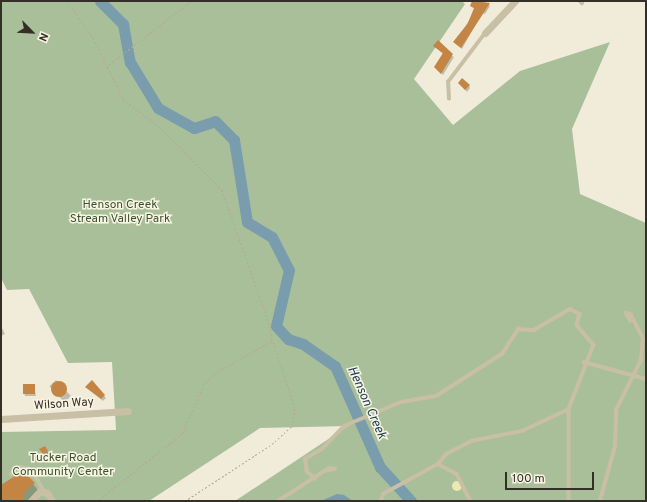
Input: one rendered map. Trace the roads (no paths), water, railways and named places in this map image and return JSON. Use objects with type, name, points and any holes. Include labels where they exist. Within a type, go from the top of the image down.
[{"type":"street","points":[[485,33],[512,2]]},
{"type":"street","name":"Wilson Way","points":[[1,419],[128,411]]},
{"type":"street","points":[[31,501],[34,493],[44,491],[52,501]]},
{"type":"lane","points":[[449,99],[448,82],[485,33]]},
{"type":"lane","points":[[315,478],[307,472],[305,459],[323,448],[344,426],[350,426],[362,416],[401,402],[436,396],[502,354],[518,329],[534,330],[567,310],[580,314],[577,325],[593,341],[592,351],[584,362],[569,409],[569,501]]},
{"type":"lane","points":[[600,501],[615,446],[616,410],[635,376],[644,339],[631,321]]},
{"type":"lane","points":[[584,362],[646,379]]},
{"type":"lane","points":[[381,501],[383,494],[412,480],[438,464],[446,454],[471,441],[522,431],[569,409]]},
{"type":"lane","points":[[438,464],[457,474],[471,501]]},
{"type":"lane","points":[[11,474],[21,467],[32,470],[44,491]]},
{"type":"lane","points":[[278,501],[315,478],[328,472]]},
{"type":"water","points":[[337,494],[344,495],[353,501],[321,501]]},
{"type":"waterway","name":"Henson Creek","points":[[100,1],[123,24],[130,62],[158,108],[194,128],[215,121],[234,140],[247,222],[272,237],[289,270],[276,326],[288,339],[303,344],[335,366],[380,467],[411,501]]},
{"type":"park label","name":"Henson Creek Stream Valley Park","points":[[120,213]]},
{"type":"park label","name":"Tucker Road Community Center","points":[[63,466]]}]
